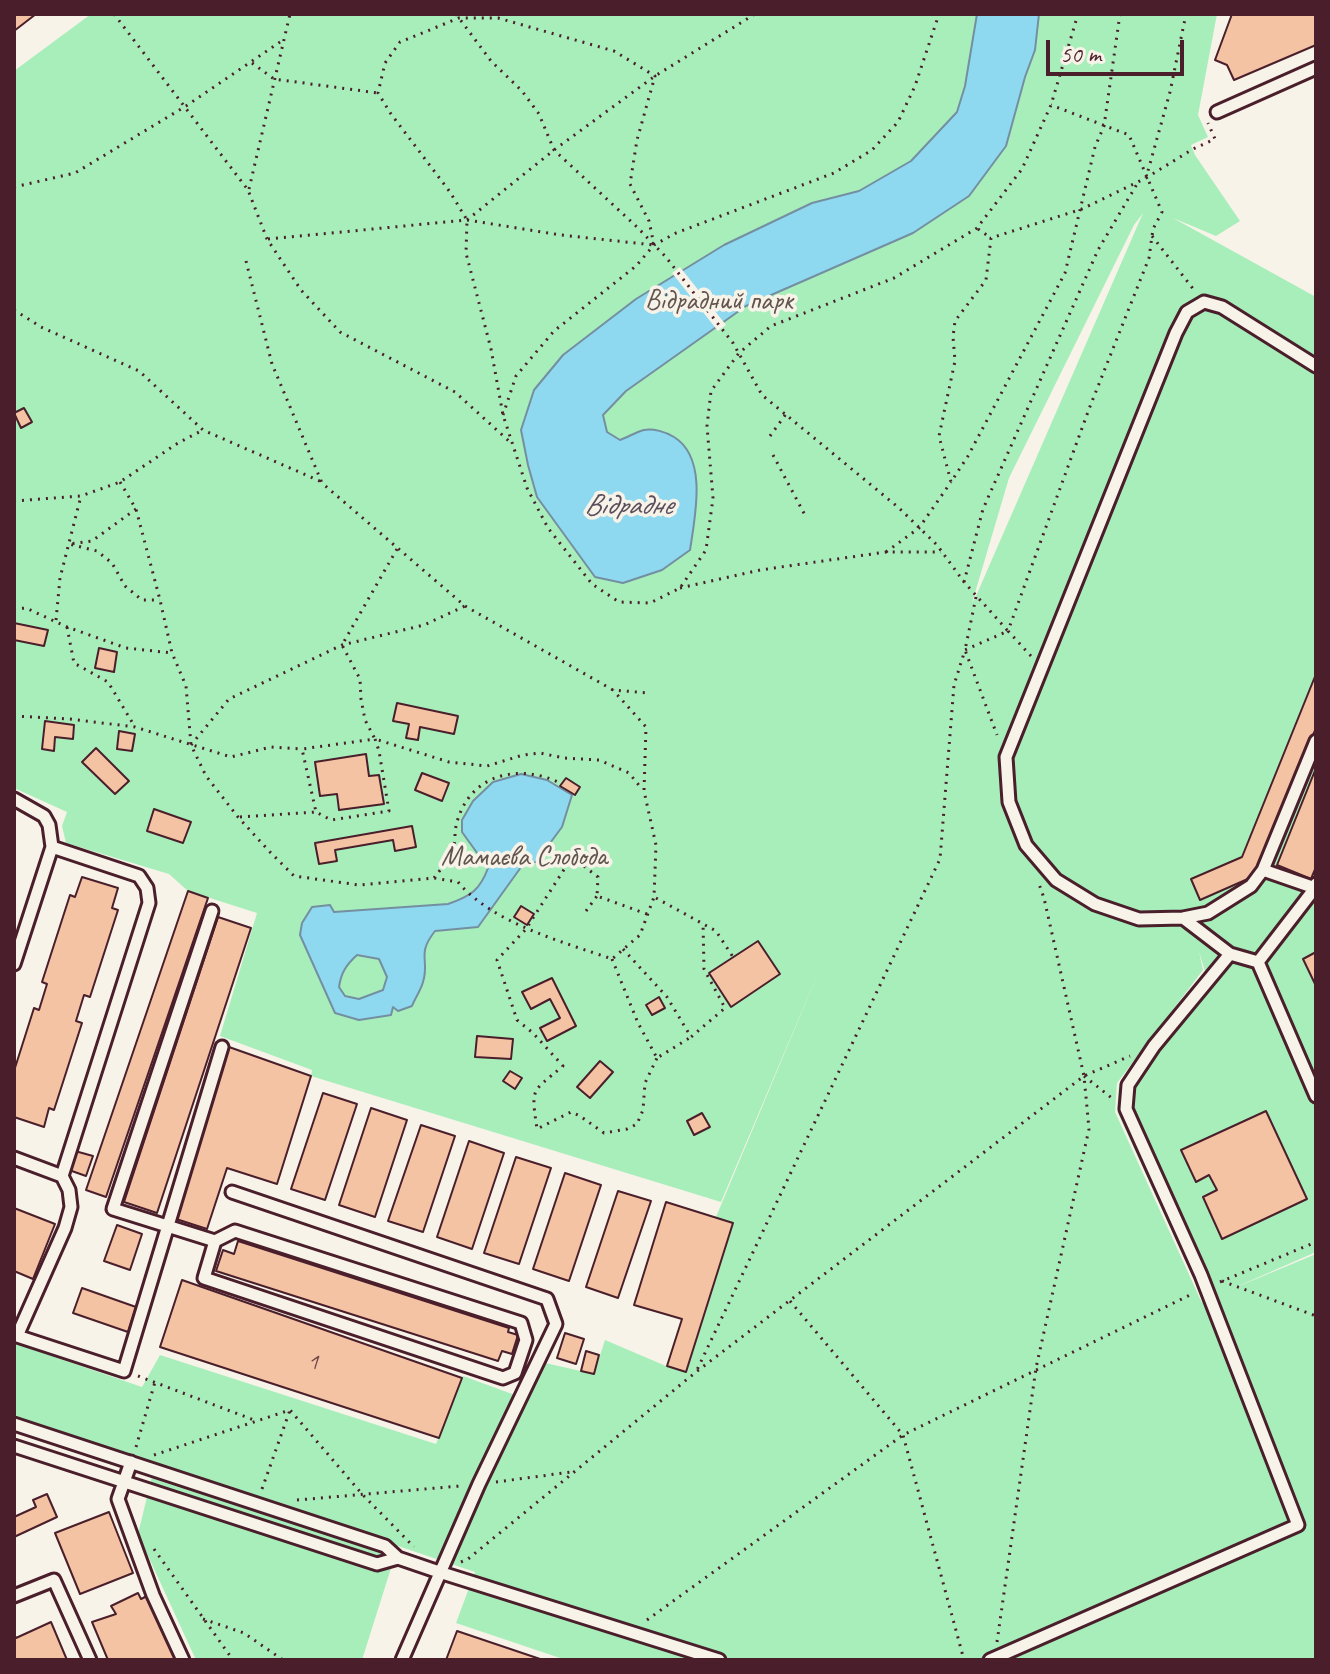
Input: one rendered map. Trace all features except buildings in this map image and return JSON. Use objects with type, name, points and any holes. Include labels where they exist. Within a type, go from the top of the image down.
[{"type":"lane","points":[[1217,112],[1316,68]]},
{"type":"lane","points":[[1316,366],[1222,307],[1204,302],[1187,312],[1006,757],[1009,802],[1026,845],[1056,880],[1095,904],[1139,919],[1183,918],[1208,913],[1251,886],[1263,870],[1316,741]]},
{"type":"lane","points":[[14,799],[44,816],[49,825],[52,847],[14,964]]},
{"type":"lane","points":[[52,847],[139,876],[147,888],[149,903],[62,1176]]},
{"type":"lane","points":[[1258,962],[1315,886],[1263,870]]},
{"type":"lane","points":[[212,911],[113,1209],[215,1241],[235,1231],[521,1323],[526,1340],[515,1373],[503,1378],[204,1278],[215,1241]]},
{"type":"lane","points":[[1183,918],[1230,954],[1258,962]]},
{"type":"lane","points":[[993,1659],[1298,1525],[1206,1287],[1126,1109],[1128,1085],[1154,1046],[1230,954]]},
{"type":"lane","points":[[1258,962],[1316,1096]]},
{"type":"lane","points":[[14,1158],[62,1176],[69,1190],[71,1207],[65,1228],[15,1335],[124,1371],[222,1047]]},
{"type":"lane","points":[[232,1192],[547,1299],[556,1324],[479,1484],[402,1660]]},
{"type":"lane","points":[[14,1424],[385,1546],[398,1558],[439,1572],[719,1660]]},
{"type":"lane","points":[[14,1446],[377,1564],[398,1558]]},
{"type":"lane","points":[[131,1462],[118,1499],[153,1595],[183,1660]]},
{"type":"lane","points":[[14,1596],[54,1580],[90,1660]]},
{"type":"path","points":[[114,14],[248,190],[267,239],[301,290],[340,332],[455,392],[512,444]]},
{"type":"path","points":[[248,190],[290,14]]},
{"type":"path","points":[[467,220],[554,150],[655,76],[755,14]]},
{"type":"path","points":[[503,415],[516,376],[554,331],[636,266],[654,245],[676,233],[834,173],[872,150],[898,122],[915,86],[939,14]]},
{"type":"path","points":[[680,588],[706,550],[713,498],[707,426],[711,391],[739,353],[771,326],[894,278],[977,228],[1022,169],[1051,105],[1078,14]]},
{"type":"path","points":[[886,552],[919,528],[961,470],[1065,273],[1095,147],[1104,126],[1120,14]]},
{"type":"path","points":[[1146,178],[1170,92],[1186,14]]},
{"type":"path","points":[[655,76],[614,51],[498,18],[457,16],[400,42],[385,63],[378,93],[467,220],[466,253],[491,349],[503,415],[527,488],[548,528],[592,584],[619,602],[650,603],[680,588],[760,570],[886,552],[942,552]]},
{"type":"path","points":[[457,16],[491,61],[522,91],[539,114],[554,150],[665,256],[739,353],[762,395],[899,508],[942,552],[976,596],[1042,667]]},
{"type":"path","points":[[14,187],[75,173],[186,106],[283,40]]},
{"type":"path","points":[[251,62],[274,79],[378,93]]},
{"type":"path","points":[[654,245],[649,221],[630,184],[637,140],[655,76]]},
{"type":"path","points":[[965,650],[1008,631],[1089,409],[1149,258],[1153,229],[1162,212],[1129,135],[1051,105]]},
{"type":"path","points":[[991,238],[1082,209],[1215,139]]},
{"type":"path","points":[[964,582],[983,509],[1098,250],[1138,182]]},
{"type":"path","points":[[267,239],[467,220],[561,235],[654,245]]},
{"type":"path","points":[[977,228],[991,238]]},
{"type":"path","points":[[1152,236],[1204,302]]},
{"type":"path","points":[[951,482],[939,436],[955,361],[955,321],[986,280],[991,238]]},
{"type":"path","points":[[246,261],[272,364],[322,483]]},
{"type":"path","points":[[14,310],[41,327],[139,371],[203,430],[322,483],[465,606],[613,690],[646,727],[644,791],[656,845],[654,897],[640,935],[612,959]]},
{"type":"path","points":[[770,436],[786,414]]},
{"type":"path","points":[[14,501],[81,496],[120,482],[203,430]]},
{"type":"path","points":[[773,455],[806,517]]},
{"type":"path","points":[[120,482],[136,509],[172,653],[186,686],[191,745],[206,776],[269,851],[294,876],[359,885],[434,878],[458,882],[467,892],[526,929],[612,959],[638,1023],[657,1058]]},
{"type":"path","points":[[56,620],[60,578],[81,496]]},
{"type":"path","points":[[69,544],[92,541],[136,509]]},
{"type":"path","points":[[69,544],[97,551],[112,563],[125,586],[142,600],[160,600]]},
{"type":"path","points":[[342,645],[397,549]]},
{"type":"path","points":[[696,1372],[940,859],[954,685],[976,596]]},
{"type":"path","points":[[191,745],[229,699],[342,645],[424,625],[465,606]]},
{"type":"path","points":[[14,609],[26,608],[67,627],[126,648],[172,653]]},
{"type":"path","points":[[67,627],[74,663],[108,682],[135,727]]},
{"type":"path","points":[[238,817],[316,812],[331,820],[389,811],[379,751],[365,720],[360,679],[342,645]]},
{"type":"path","points":[[965,650],[1006,757]]},
{"type":"path","points":[[613,690],[648,693]]},
{"type":"path","points":[[14,716],[135,727],[231,757],[271,747],[302,749],[375,739],[449,762],[487,766],[540,753],[599,760],[629,773],[644,791]]},
{"type":"path","points":[[302,749],[316,812]]},
{"type":"path","points":[[434,878],[453,852],[457,820],[483,782],[520,772],[558,782]]},
{"type":"path","points":[[586,911],[597,896],[598,877],[572,857],[526,929],[497,960],[517,1020],[563,1066],[535,1090],[533,1101],[537,1129],[571,1112],[604,1133],[637,1124],[643,1110],[645,1083],[657,1058],[691,1037],[725,1008],[704,969],[703,923]]},
{"type":"path","points":[[993,1659],[1036,1368],[1089,1129],[1084,1076],[1039,885]]},
{"type":"path","points":[[597,896],[648,914]]},
{"type":"path","points":[[654,897],[716,931],[733,957]]},
{"type":"path","points":[[623,949],[667,997],[691,1037]]},
{"type":"path","points":[[439,1572],[468,1559],[696,1372],[1084,1076],[1154,1046]]},
{"type":"path","points":[[1084,1076],[1126,1109]]},
{"type":"path","points":[[631,1632],[903,1435],[1206,1287],[1316,1242]]},
{"type":"path","points":[[1221,1281],[1316,1316]]},
{"type":"path","points":[[789,1301],[903,1435],[964,1660]]},
{"type":"path","points":[[124,1371],[254,1420]]},
{"type":"path","points":[[131,1462],[155,1382]]},
{"type":"path","points":[[131,1462],[290,1410]]},
{"type":"path","points":[[290,1410],[362,1494],[417,1550]]},
{"type":"path","points":[[256,1504],[290,1410]]},
{"type":"path","points":[[287,1501],[479,1484],[575,1471]]},
{"type":"path","points":[[152,1547],[233,1660]]},
{"type":"path","points":[[203,1619],[244,1633],[283,1660]]},
{"type":"green space","points":[[91,14],[1217,14],[1198,115],[1208,137],[1191,145],[1240,221],[1216,236],[1173,218],[1316,297],[1316,1252],[1227,1291],[1316,1254],[1316,1660],[566,1660],[456,1623],[475,1572],[398,1546],[362,1660],[196,1660],[138,1534],[155,1464],[14,1416],[14,1343],[142,1387],[160,1355],[436,1444],[463,1376],[515,1395],[532,1360],[594,1374],[605,1340],[686,1372],[733,1223],[716,1217],[821,966],[721,1202],[311,1076],[312,1070],[220,1036],[257,913],[188,891],[169,874],[66,843],[62,826],[67,812],[14,788],[14,71]],"holes":[[[1143,213],[976,596],[972,603],[1009,478],[1134,225]],[[1199,952],[1205,971],[1119,1084],[1117,1111],[1204,1301],[1202,1303],[1115,1112],[1117,1083],[1203,970]]]},
{"type":"water","name":"Відрадне","points":[[977,14],[1039,14],[1035,50],[1006,146],[969,196],[913,233],[746,306],[626,391],[603,415],[607,432],[620,440],[651,430],[674,437],[685,446],[692,459],[697,489],[690,550],[662,570],[623,583],[595,577],[537,497],[521,430],[534,390],[563,355],[636,299],[724,245],[812,203],[859,191],[911,161],[957,112],[965,86]]},
{"type":"water","points":[[521,774],[547,780],[572,795],[562,827],[536,862],[524,863],[478,927],[435,931],[426,946],[425,974],[412,1006],[398,1011],[393,1007],[391,1015],[359,1020],[335,1013],[300,935],[302,923],[312,907],[330,905],[334,912],[448,904],[469,895],[482,882],[488,868],[462,832],[462,820],[473,801],[493,782]],"holes":[[[357,955],[379,959],[387,977],[383,990],[359,999],[345,996],[339,987],[350,962]]]},
{"type":"pier","points":[[680,267],[726,325],[718,331],[672,273]]},
{"type":"park label","name":"Відрадний парк","points":[[719,302]]},
{"type":"park label","name":"Мамаєва Слобода","points":[[524,858]]}]
